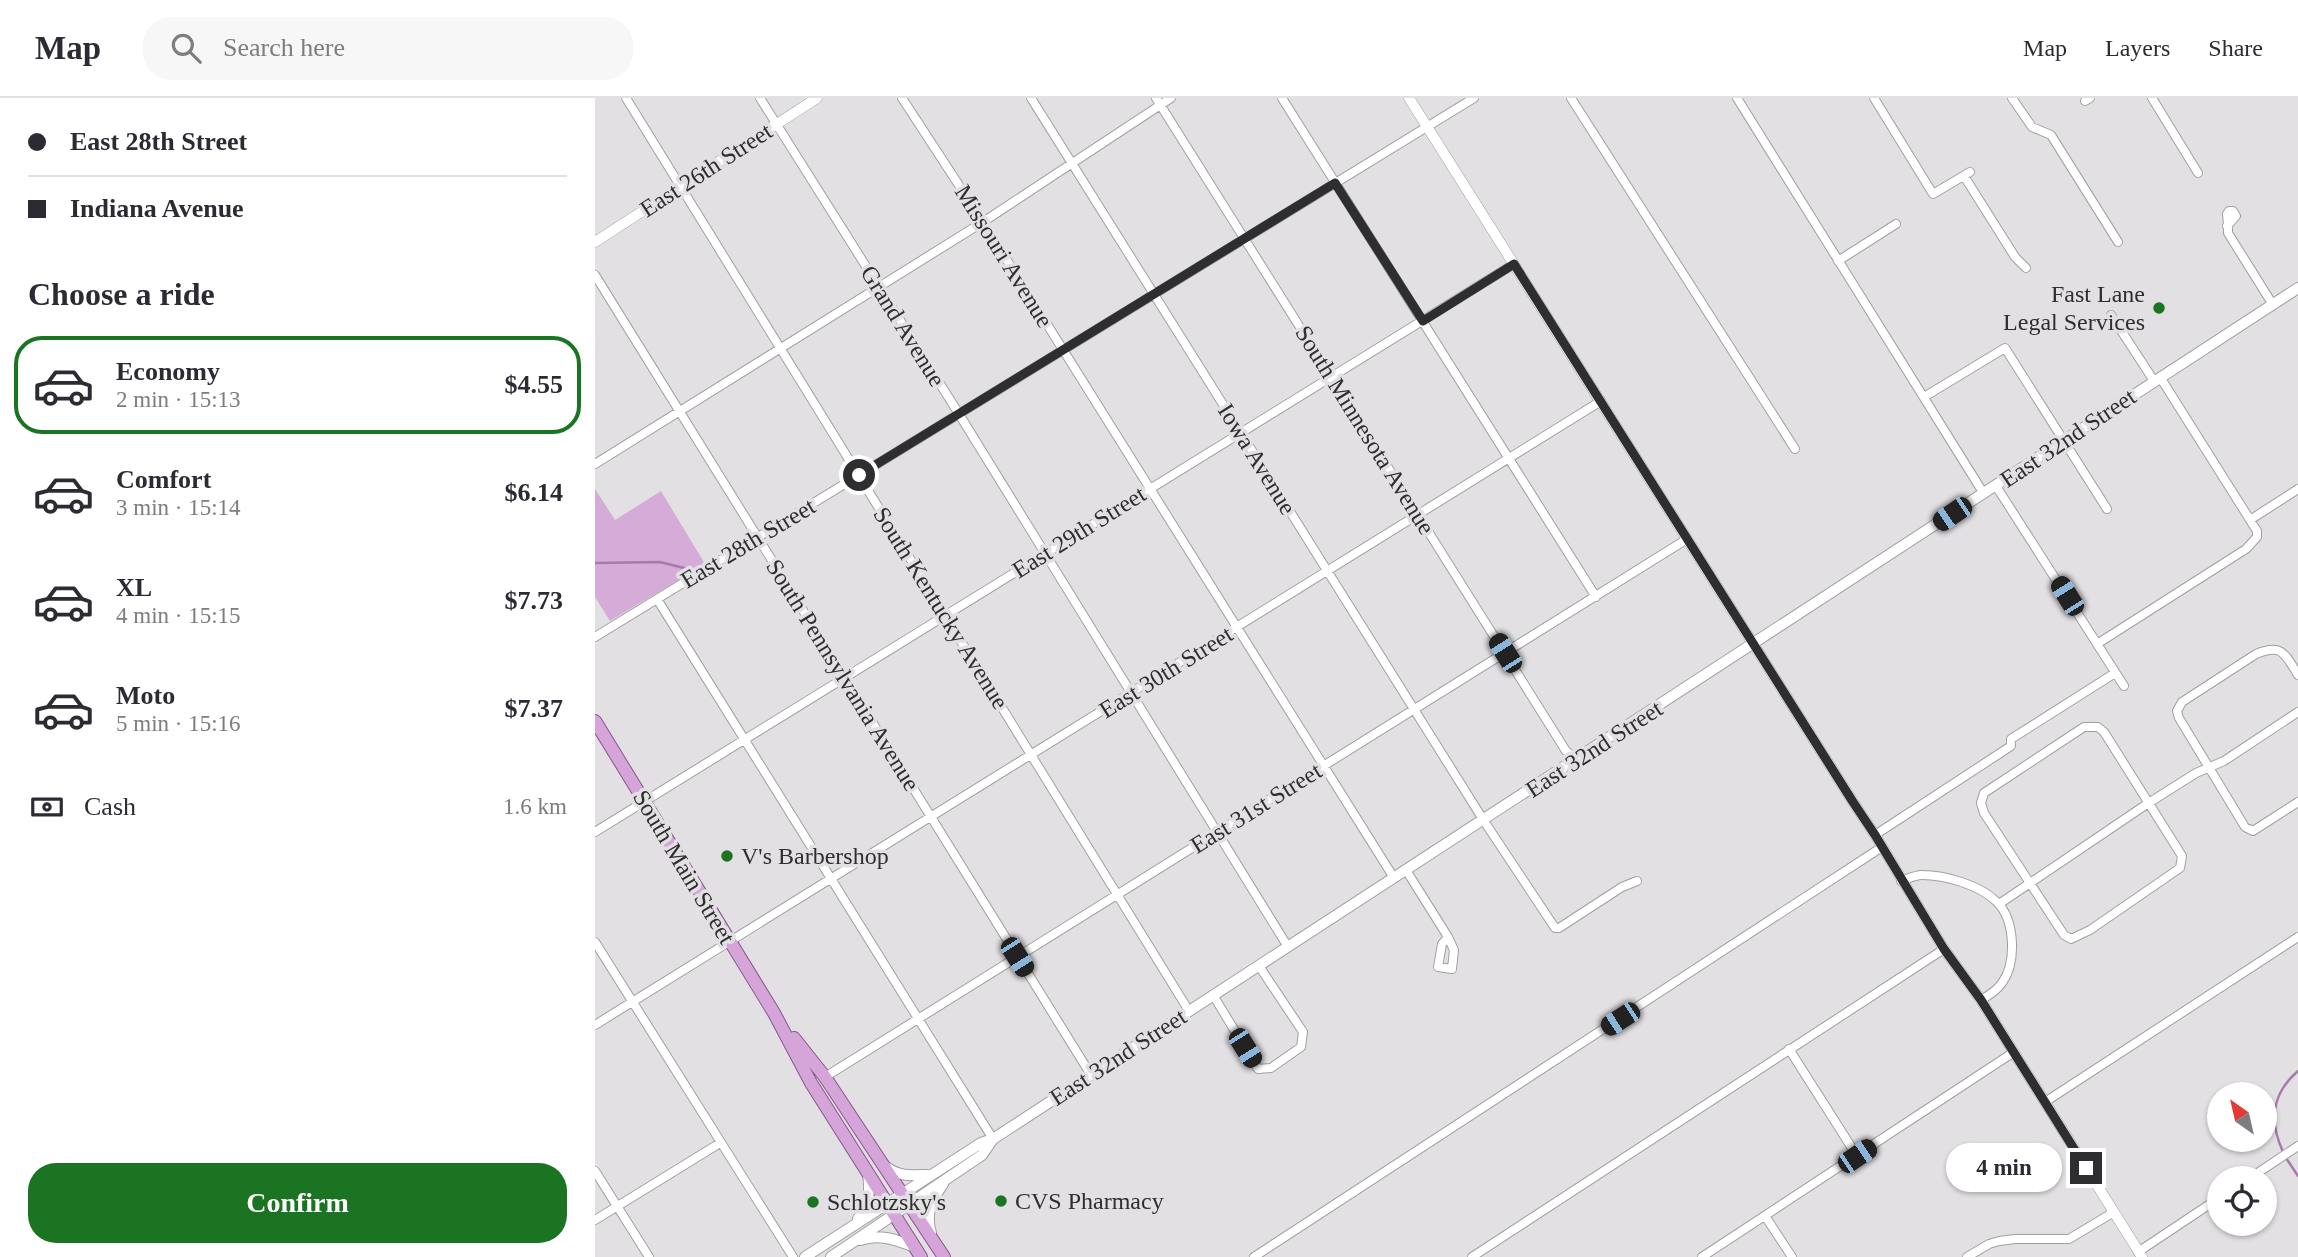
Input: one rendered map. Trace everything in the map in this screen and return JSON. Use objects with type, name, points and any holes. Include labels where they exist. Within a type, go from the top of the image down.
[{"type":"main road","name":"East 32nd Street","points":[[905,1198],[930,1175],[981,1143],[993,1139],[1484,821],[2298,288]]},
{"type":"main road","name":"South Main Street","points":[[595,721],[774,1013],[811,1083],[918,1252]]},
{"type":"main road","name":"South Main Street","points":[[774,1013],[825,1077],[944,1257]]},
{"type":"main road","points":[[831,1257],[851,1244],[890,1208],[947,1178],[982,1155],[993,1139]]},
{"type":"main road","points":[[882,1164],[903,1176],[930,1175]]},
{"type":"main road","points":[[855,1224],[865,1209],[870,1190],[867,1173]]},
{"type":"main road","points":[[934,1242],[927,1221],[931,1200],[947,1178]]},
{"type":"main road","points":[[805,1257],[855,1224],[890,1208]]},
{"type":"main road","points":[[851,1244],[870,1236],[894,1239],[918,1252]]},
{"type":"street","name":"South Kentucky Avenue","points":[[626,98],[1189,1011]]},
{"type":"street","name":"Grand Avenue","points":[[760,98],[1289,947]]},
{"type":"street","name":"East 26th Street","points":[[595,242],[817,98]]},
{"type":"street","name":"Missouri Avenue","points":[[902,98],[983,222],[1394,878]]},
{"type":"street","name":"Iowa Avenue","points":[[1031,98],[1484,821],[1555,928],[1622,887],[1637,881]]},
{"type":"street","points":[[595,464],[983,222],[1158,102],[1171,98]]},
{"type":"street","points":[[1282,98],[1596,597]]},
{"type":"street","points":[[1409,98],[1875,835],[1901,881],[1944,949],[1981,1000],[2140,1254],[2207,1207]]},
{"type":"street","name":"East 28th Street","points":[[595,637],[1474,98]]},
{"type":"street","points":[[1571,98],[1795,449]]},
{"type":"street","points":[[1737,98],[1984,494]]},
{"type":"street","points":[[1874,98],[1933,194],[1967,174],[2015,257],[2026,268]]},
{"type":"street","points":[[2012,98],[2032,127],[2051,135],[2117,242]]},
{"type":"street","points":[[2152,98],[2197,173]]},
{"type":"street","name":"South Minnesota Avenue","points":[[1158,102],[1566,751],[1577,759]]},
{"type":"street","points":[[1838,261],[1896,224]]},
{"type":"street","points":[[2227,226],[2228,233],[2273,305]]},
{"type":"street","name":"East 29th Street","points":[[595,832],[1514,264]]},
{"type":"street","name":"South Pennsylvania Avenue","points":[[595,275],[1091,1075]]},
{"type":"street","points":[[2097,644],[2249,547],[2256,540],[2257,531],[2112,315]]},
{"type":"street","points":[[1924,397],[2005,348],[2106,509]]},
{"type":"street","name":"East 30th Street","points":[[595,1025],[1601,401]]},
{"type":"street","points":[[1996,486],[2124,686]]},
{"type":"street","points":[[2250,520],[2298,489]]},
{"type":"street","name":"East 31st Street","points":[[825,1077],[1687,539]]},
{"type":"street","points":[[657,598],[993,1139]]},
{"type":"street","points":[[2298,675],[2285,654],[2277,649],[2268,649],[2182,702],[2177,711],[2245,827],[2253,831],[2298,802]]},
{"type":"street","points":[[1875,835],[2011,746],[2011,739],[2115,673]]},
{"type":"street","points":[[1999,904],[2147,804],[2196,773],[2224,761],[2298,712]]},
{"type":"street","points":[[2084,727],[2098,727],[2104,732],[2147,804],[2182,856],[2180,868],[2101,922],[2071,939],[2064,935],[2029,883],[1984,813],[1981,803],[1984,793],[2084,727]]},
{"type":"street","points":[[1254,1257],[1882,847]]},
{"type":"street","points":[[1406,870],[1448,937]]},
{"type":"street","points":[[1901,881],[1920,875],[1943,878],[1970,886],[1999,904],[2012,943],[2012,955],[2002,983],[1981,1000]]},
{"type":"street","points":[[2045,1102],[2298,937]]},
{"type":"street","points":[[595,942],[793,1257]]},
{"type":"street","points":[[1472,1257],[1944,949]]},
{"type":"street","points":[[1213,995],[1258,1069],[1271,1068],[1301,1047],[1303,1032],[1259,966]]},
{"type":"street","points":[[1789,1049],[1857,1156]]},
{"type":"street","points":[[1702,1257],[2014,1052]]},
{"type":"street","points":[[595,1220],[720,1143]]},
{"type":"street","points":[[2268,1166],[2298,1146]]},
{"type":"street","points":[[595,1171],[649,1257]]},
{"type":"street","points":[[1967,1257],[1999,1241],[2069,1239],[2114,1212]]},
{"type":"street","points":[[1766,1216],[1792,1257]]},
{"type":"shaded area","points":[[595,489],[615,520],[661,491],[705,564],[610,621],[595,597]]},
{"type":"waterway","points":[[595,563],[660,562],[692,570]]},
{"type":"waterway","points":[[2283,1152],[2274,1119],[2275,1108],[2282,1089],[2298,1071]]},
{"type":"waterway","points":[[2286,1158],[2298,1176]]},
{"type":"place","name":"Fast Lane Legal Services","points":[[2159,308]]},
{"type":"place","name":"V's Barbershop","points":[[727,856]]},
{"type":"place","name":"CVS Pharmacy","points":[[1001,1201]]},
{"type":"place","name":"Schlotzsky's","points":[[813,1202]]},
{"type":"route","points":[[859,475],[1335,183],[1423,321],[1514,264],[1808,728],[1944,949],[1981,1000],[2086,1168]]}]
